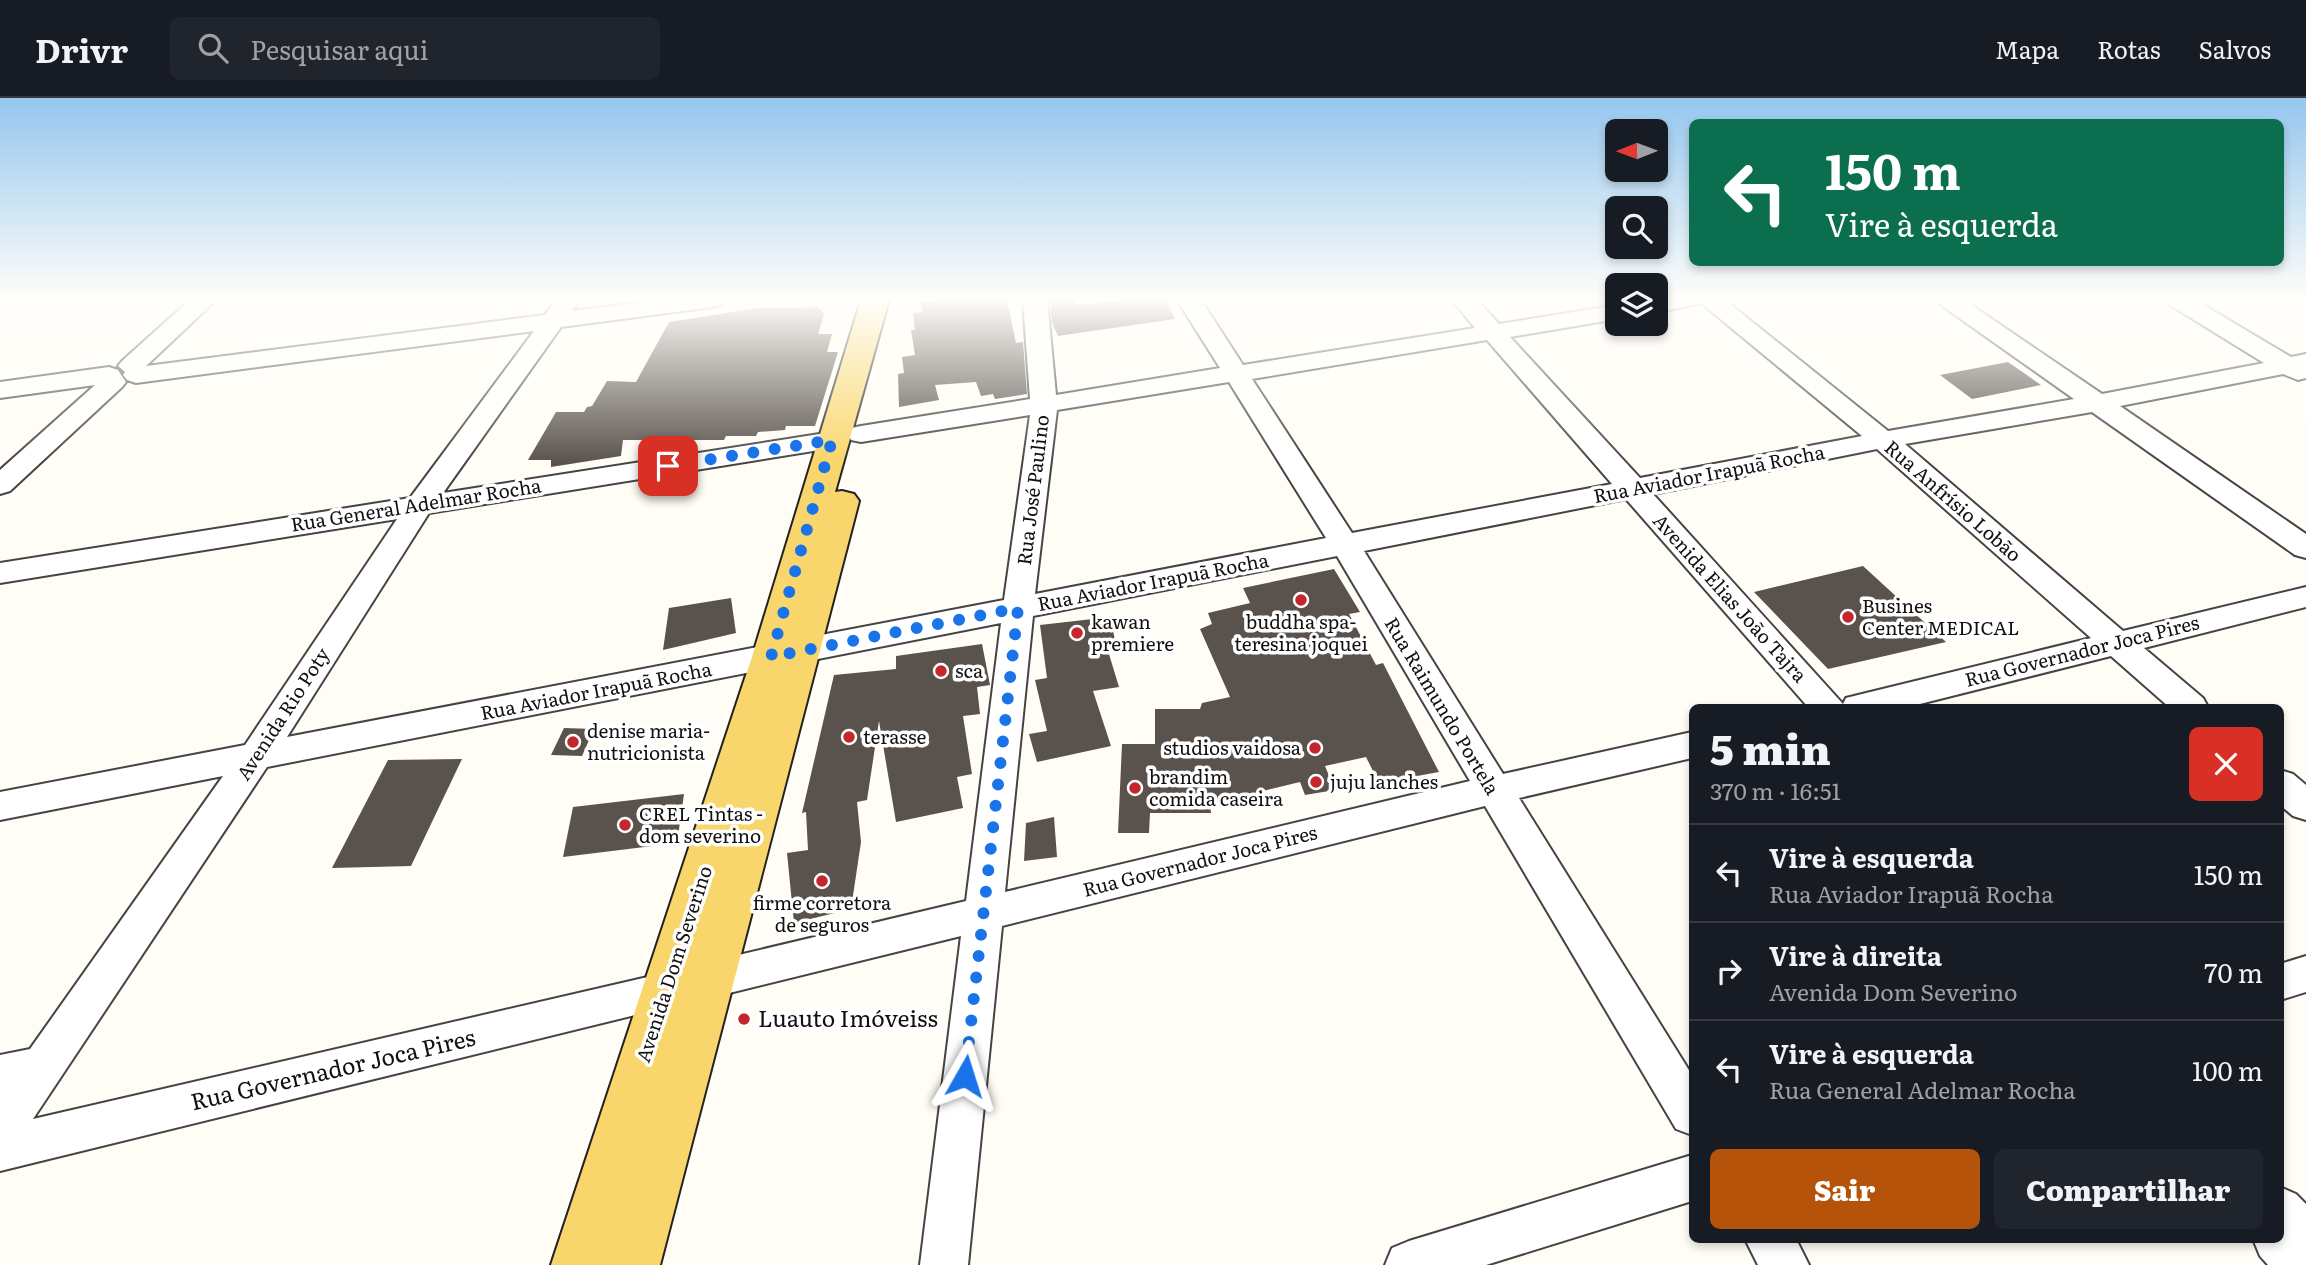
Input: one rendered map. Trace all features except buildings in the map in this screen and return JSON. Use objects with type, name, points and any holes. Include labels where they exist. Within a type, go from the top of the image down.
[{"type":"main road","name":"Avenida Dom Severino","points":[[632,1265],[709,980],[786,655],[847,437],[864,354]]},
{"type":"main road","name":"Avenida Dom Severino","points":[[847,437],[878,354]]},
{"type":"main road","name":"Avenida Dom Severino","points":[[579,1265],[665,991],[786,655]]},
{"type":"street","points":[[0,485],[144,354]]},
{"type":"street","points":[[0,390],[263,354]]},
{"type":"street","name":"Avenida Rio Poty","points":[[0,1130],[257,755],[421,504],[529,354]]},
{"type":"street","name":"Rua José Paulino","points":[[944,1265],[1018,608],[1044,406],[1040,354]]},
{"type":"street","name":"Rua Raimundo Portela","points":[[1223,354],[1345,545],[1689,1109]]},
{"type":"street","points":[[847,437],[1366,354]]},
{"type":"street","name":"Avenida Elias João Tajra","points":[[1500,354],[1623,491],[1825,704]]},
{"type":"street","name":"Rua Anfrísio Lobão","points":[[1779,354],[1883,440],[2187,704]]},
{"type":"street","points":[[2027,354],[2306,548]]},
{"type":"street","points":[[2276,354],[2300,368]]},
{"type":"street","name":"Rua Aviador Irapuã Rocha","points":[[0,806],[1883,440],[2300,368]]},
{"type":"street","name":"Rua General Adelmar Rocha","points":[[0,573],[847,437]]},
{"type":"street","name":"Avenida Elias João Tajra","points":[[1623,491],[1800,704]]},
{"type":"street","name":"Rua Governador Joca Pires","points":[[1870,704],[2306,597]]},
{"type":"street","name":"Rua Governador Joca Pires","points":[[709,980],[1493,790],[1689,746]]},
{"type":"street","points":[[2284,787],[2306,806]]},
{"type":"street","points":[[2284,981],[2306,974]]},
{"type":"street","name":"Rua Governador Joca Pires","points":[[0,1149],[665,991]]},
{"type":"street","points":[[0,1075],[43,1067]]},
{"type":"street","points":[[1409,1265],[1689,1179]]},
{"type":"street","points":[[2284,1214],[2306,1238]]},
{"type":"street","points":[[1772,1243],[1786,1265]]},
{"type":"street","points":[[2281,1243],[2300,1265]]},
{"type":"place","name":"buddha spa- teresina joquei","points":[[1301,600]]},
{"type":"place","name":"Busines Center MEDICAL","points":[[1848,617]]},
{"type":"place","name":"kawan premiere","points":[[1077,633]]},
{"type":"place","name":"sca","points":[[941,671]]},
{"type":"place","name":"terasse","points":[[849,737]]},
{"type":"place","name":"denise maria- nutricionista","points":[[573,742]]},
{"type":"place","name":"studios vaidosa","points":[[1315,748]]},
{"type":"place","name":"juju lanches","points":[[1316,782]]},
{"type":"place","name":"brandim comida caseira","points":[[1135,788]]},
{"type":"place","name":"CREL Tintas - dom severino","points":[[625,825]]},
{"type":"place","name":"firme corretora de seguros","points":[[822,881]]},
{"type":"place","name":"Luauto Imóveiss","points":[[744,1019]]},
{"type":"route","points":[[668,466],[832,440],[771,657],[1018,608],[965,1076]]}]
